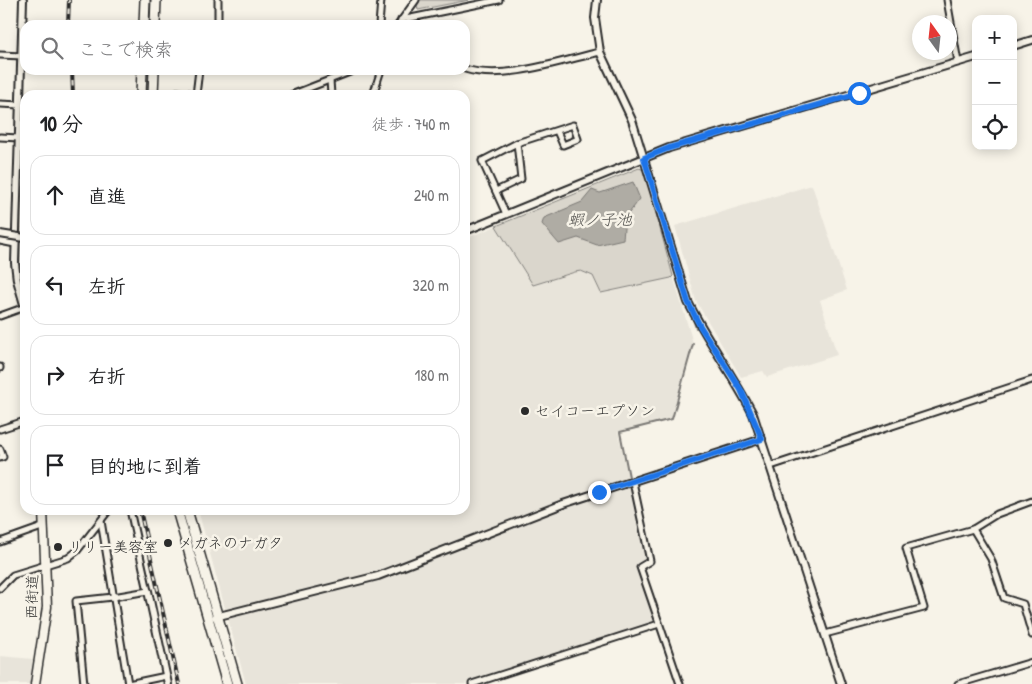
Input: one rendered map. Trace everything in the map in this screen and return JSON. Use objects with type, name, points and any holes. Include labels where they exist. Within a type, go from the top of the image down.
[{"type":"highway","points":[[144,20],[145,0]]},
{"type":"highway","points":[[155,20],[156,0]]},
{"type":"highway","points":[[141,90],[142,75]]},
{"type":"highway","points":[[153,90],[154,75]]},
{"type":"highway","points":[[178,515],[226,684]]},
{"type":"highway","points":[[189,515],[237,684]]},
{"type":"main road","name":"西街道","points":[[35,684],[46,627],[46,566],[42,528],[43,515]]},
{"type":"street","points":[[23,0],[23,20]]},
{"type":"street","points":[[218,0],[218,20]]},
{"type":"street","points":[[379,20],[381,0]]},
{"type":"street","points":[[401,20],[416,0]]},
{"type":"street","points":[[408,20],[499,0]]},
{"type":"street","points":[[597,0],[596,18],[600,52],[621,93],[644,158],[688,302],[700,326],[741,390],[762,439],[841,684]]},
{"type":"street","points":[[947,0],[958,62]]},
{"type":"street","points":[[1017,45],[1032,40]]},
{"type":"street","points":[[470,70],[483,72],[524,69],[600,52]]},
{"type":"street","points":[[0,55],[20,56]]},
{"type":"street","points":[[470,229],[669,148],[972,58]]},
{"type":"street","points":[[21,75],[21,90]]},
{"type":"street","points":[[197,90],[198,75]]},
{"type":"street","points":[[304,90],[342,75]]},
{"type":"street","points":[[374,90],[379,75]]},
{"type":"street","points":[[330,80],[331,90]]},
{"type":"street","points":[[0,104],[20,105],[15,244],[17,280],[20,290]]},
{"type":"street","points":[[506,214],[482,161],[517,142],[574,125],[578,140],[563,144],[557,131]]},
{"type":"street","points":[[0,137],[19,138]]},
{"type":"street","points":[[496,191],[521,180],[517,142]]},
{"type":"street","points":[[0,234],[20,237]]},
{"type":"street","points":[[0,241],[15,244]]},
{"type":"street","points":[[0,316],[20,309]]},
{"type":"street","points":[[771,466],[1032,380]]},
{"type":"street","points":[[0,429],[20,423]]},
{"type":"street","points":[[208,618],[378,576],[522,519],[762,439]]},
{"type":"street","points":[[0,449],[3,457],[0,458]]},
{"type":"street","points":[[633,482],[650,561],[640,567],[680,684]]},
{"type":"street","points":[[825,634],[924,608],[906,548],[973,529],[997,514],[1032,501]]},
{"type":"street","points":[[0,588],[13,575],[68,558],[77,551],[105,515]]},
{"type":"street","points":[[131,515],[168,684]]},
{"type":"street","points":[[101,521],[128,684],[166,676]]},
{"type":"street","points":[[0,542],[42,528]]},
{"type":"street","points":[[973,529],[990,559],[1004,598],[1023,604],[1032,635]]},
{"type":"street","points":[[84,684],[76,601],[113,598],[148,591]]},
{"type":"street","points":[[472,684],[659,624]]},
{"type":"street","points":[[958,684],[1032,662]]},
{"type":"shaded area","points":[[416,0],[469,0],[418,10]]},
{"type":"shaded area","points":[[639,168],[644,170],[673,276],[601,293],[593,276],[581,271],[533,285],[496,226]]},
{"type":"shaded area","points":[[812,185],[847,290],[820,300],[837,355],[767,377],[763,371],[741,377],[696,301],[675,226]]},
{"type":"shaded area","name":"セイコーエプソン","points":[[496,226],[533,285],[581,271],[593,276],[602,293],[673,276],[693,343],[672,419],[618,432],[647,559],[636,566],[654,623],[464,684],[246,684],[199,515],[470,515],[470,237]]},
{"type":"shaded area","points":[[0,656],[33,659],[30,684],[0,684]]},
{"type":"water","name":"蝦ノ子池","points":[[633,182],[640,199],[625,218],[623,239],[597,245],[578,238],[559,244],[542,224],[544,218],[582,202],[592,190],[600,193]]},
{"type":"waterway","points":[[692,316],[696,328]]},
{"type":"waterway","points":[[629,477],[620,432],[672,419],[693,344]]},
{"type":"railway","points":[[68,20],[69,0]]},
{"type":"railway","points":[[72,75],[73,90]]},
{"type":"railway","points":[[141,515],[179,684]]},
{"type":"place","name":"セイコーエプソン","points":[[525,411]]},
{"type":"place","name":"メガネのナガタ","points":[[168,543]]},
{"type":"place","name":"リリー美容室","points":[[58,547]]},
{"type":"route","points":[[599,492],[762,439],[741,390],[707,339],[688,302],[644,158],[669,148],[859,93]]}]
